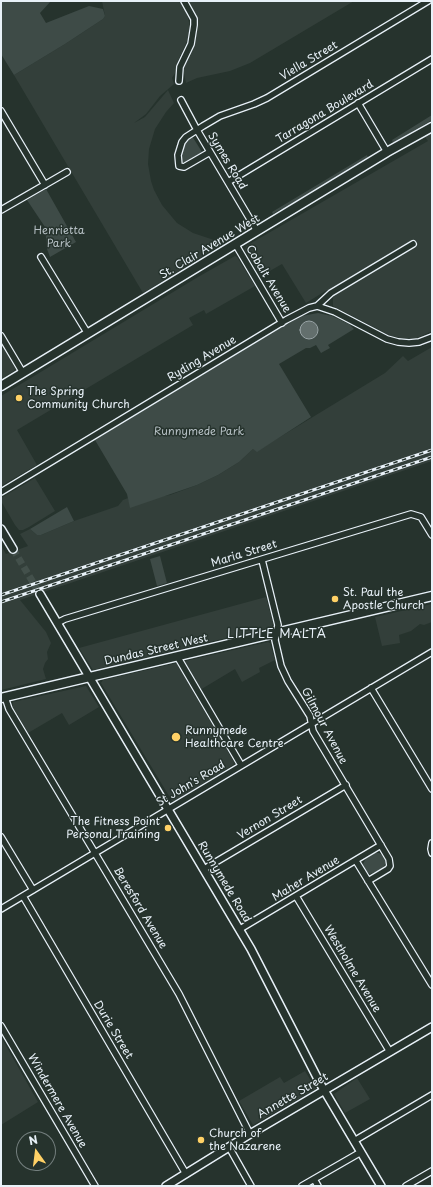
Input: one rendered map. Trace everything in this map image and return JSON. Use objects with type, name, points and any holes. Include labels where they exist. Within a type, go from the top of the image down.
[{"type":"main road","name":"St. Clair Avenue West","points":[[1,386],[236,245],[387,152],[432,127]]},
{"type":"main road","name":"Dundas Street West","points":[[3,697],[432,596]]},
{"type":"street","points":[[179,81],[180,67],[191,44],[194,25],[194,19],[184,1]]},
{"type":"street","name":"Viella Street","points":[[210,152],[184,167],[179,166],[178,155],[182,142],[186,137],[220,116],[267,98],[428,1]]},
{"type":"street","name":"Tarragona Boulevard","points":[[228,182],[432,59]]},
{"type":"street","name":"Symes Road","points":[[181,100],[197,130],[257,231]]},
{"type":"street","points":[[358,103],[387,152]]},
{"type":"street","points":[[1,111],[45,185]]},
{"type":"street","points":[[1,210],[67,172]]},
{"type":"street","name":"Ryding Avenue","points":[[1,492],[282,323],[309,308],[317,306],[331,293],[413,244]]},
{"type":"street","name":"Cobalt Avenue","points":[[236,245],[282,323]]},
{"type":"street","points":[[41,257],[88,334]]},
{"type":"street","points":[[317,306],[334,312],[387,339],[398,342],[419,342],[432,337]]},
{"type":"street","points":[[1,336],[23,373]]},
{"type":"street","name":"Maria Street","points":[[57,623],[65,619],[412,514],[421,517],[430,528],[432,535]]},
{"type":"street","points":[[1,529],[13,549]]},
{"type":"street","name":"Gilmour Avenue","points":[[262,560],[278,625],[275,640],[281,666],[288,681],[310,716],[313,731],[389,859],[390,867],[368,881]]},
{"type":"street","name":"Runnymede Road","points":[[40,594],[240,929],[263,970],[324,1091],[381,1186]]},
{"type":"street","name":"St John's Road","points":[[1,909],[432,652]]},
{"type":"street","points":[[177,656],[241,765]]},
{"type":"street","points":[[371,688],[432,788]]},
{"type":"street","name":"Beresford Avenue","points":[[3,697],[179,994],[250,1134]]},
{"type":"street","name":"Vernon Street","points":[[204,869],[346,785]]},
{"type":"street","points":[[1,837],[33,890]]},
{"type":"street","points":[[432,843],[432,853]]},
{"type":"street","name":"Maher Avenue","points":[[240,929],[381,845]]},
{"type":"street","points":[[356,861],[432,985]]},
{"type":"street","name":"Durie Street","points":[[23,896],[186,1174]]},
{"type":"street","name":"Westholme Avenue","points":[[296,896],[390,1052]]},
{"type":"street","name":"Windermere Avenue","points":[[1,1026],[95,1186]]},
{"type":"street","name":"Annette Street","points":[[170,1185],[228,1147],[432,1027]]},
{"type":"street","points":[[354,1141],[432,1095]]},
{"type":"street","points":[[228,1147],[251,1186]]},
{"type":"street","points":[[302,1186],[361,1152]]},
{"type":"street","points":[[406,1186],[432,1171]]},
{"type":"street","points":[[314,1179],[318,1186]]},
{"type":"shaded area","points":[[102,1],[179,1],[184,10],[186,10],[190,26],[188,39],[172,78],[174,84],[160,96],[146,114],[134,123],[145,117],[168,90],[174,103],[155,129],[149,149],[148,164],[154,190],[162,205],[177,223],[193,233],[220,242],[216,248],[143,293],[14,75],[103,19],[105,16]]},
{"type":"shaded area","points":[[188,1],[354,1],[250,63],[230,71],[197,78],[186,83],[183,68],[193,46],[197,31],[196,15]]},
{"type":"shaded area","points":[[432,133],[432,331],[417,338],[400,338],[391,336],[333,306],[333,297],[327,290],[306,303],[282,264],[261,276],[245,250],[246,246],[428,141],[425,137]]},
{"type":"shaded area","points":[[235,256],[255,286],[206,314],[204,310],[189,318],[193,325],[17,430],[37,465],[1,486],[1,396]]},
{"type":"shaded area","points":[[309,321],[315,324],[318,330],[315,336],[309,339],[303,336],[300,330],[303,324]]},
{"type":"shaded area","points":[[432,347],[432,461],[20,600],[46,632],[51,643],[47,652],[48,659],[43,669],[46,679],[1,690],[1,545],[6,554],[28,546],[20,534],[30,529],[37,535],[41,535],[74,521],[118,506],[123,500],[128,498],[129,501],[170,495],[197,485],[218,475],[239,462],[253,449],[257,451],[385,373],[403,356],[408,361]]},
{"type":"shaded area","points":[[4,349],[15,368],[14,371],[1,379],[1,350]]},
{"type":"shaded area","points":[[35,478],[55,511],[29,527],[19,530],[1,501],[1,498]]},
{"type":"shaded area","points":[[266,597],[273,623],[272,627],[93,670],[79,648]]},
{"type":"shaded area","points":[[432,604],[432,622],[424,625],[420,624],[411,631],[399,635],[400,643],[382,646],[375,617]]},
{"type":"shaded area","points":[[268,642],[270,643],[275,660],[259,668],[260,672],[242,682],[235,669],[200,690],[198,687],[192,690],[234,762],[233,765],[175,801],[172,801],[101,683],[103,680]]},
{"type":"shaded area","points":[[86,686],[99,707],[69,725],[62,713],[28,733],[13,707],[13,702]]},
{"type":"shaded area","points":[[1,1037],[38,1102],[1,1125]]},
{"type":"shaded area","points":[[305,1071],[316,1089],[253,1125],[239,1101],[280,1077],[284,1083]]},
{"type":"shaded area","points":[[357,1078],[370,1099],[345,1113],[334,1094]]},
{"type":"green space","points":[[1,1],[51,1],[40,13],[46,23],[89,6],[103,9],[105,16],[103,19],[65,44],[14,75],[1,54]]},
{"type":"green space","points":[[432,115],[432,120],[393,143],[392,140]]},
{"type":"green space","points":[[192,136],[202,152],[187,162],[183,162],[180,159],[185,141]]},
{"type":"green space","points":[[367,155],[368,158],[283,210],[281,209],[273,214],[272,212]]},
{"type":"green space","name":"Henrietta Park","points":[[46,189],[76,242],[50,257],[47,249],[45,227],[27,200]]},
{"type":"green space","name":"Runnymede Park","points":[[318,313],[332,316],[349,324],[354,329],[328,345],[330,348],[321,353],[316,345],[306,348],[279,364],[311,417],[257,452],[253,449],[239,462],[218,475],[197,485],[130,508],[127,494],[95,440],[290,322],[302,316]]},
{"type":"green space","points":[[67,507],[74,521],[41,535],[37,535],[30,529]]},
{"type":"green space","points":[[160,556],[167,583],[157,586],[150,559]]},
{"type":"green space","points":[[374,853],[379,853],[382,855],[386,863],[380,870],[370,874],[365,871],[363,864],[366,858]]},
{"type":"tunnel","points":[[13,549],[40,594]]},
{"type":"railway","points":[[1,595],[432,450]]},
{"type":"railway","points":[[1,602],[432,457]]},
{"type":"place","name":"The Spring Community Church","points":[[19,398]]},
{"type":"place","name":"St. Paul the Apostle Church","points":[[335,599]]},
{"type":"place","name":"Runnymede Healthcare Centre","points":[[176,737]]},
{"type":"place","name":"The Fitness Point Personal Training","points":[[168,828]]},
{"type":"place","name":"Church of the Nazarene","points":[[201,1140]]},
{"type":"district","name":"LITTLE MALTA","points":[[277,635]]}]
